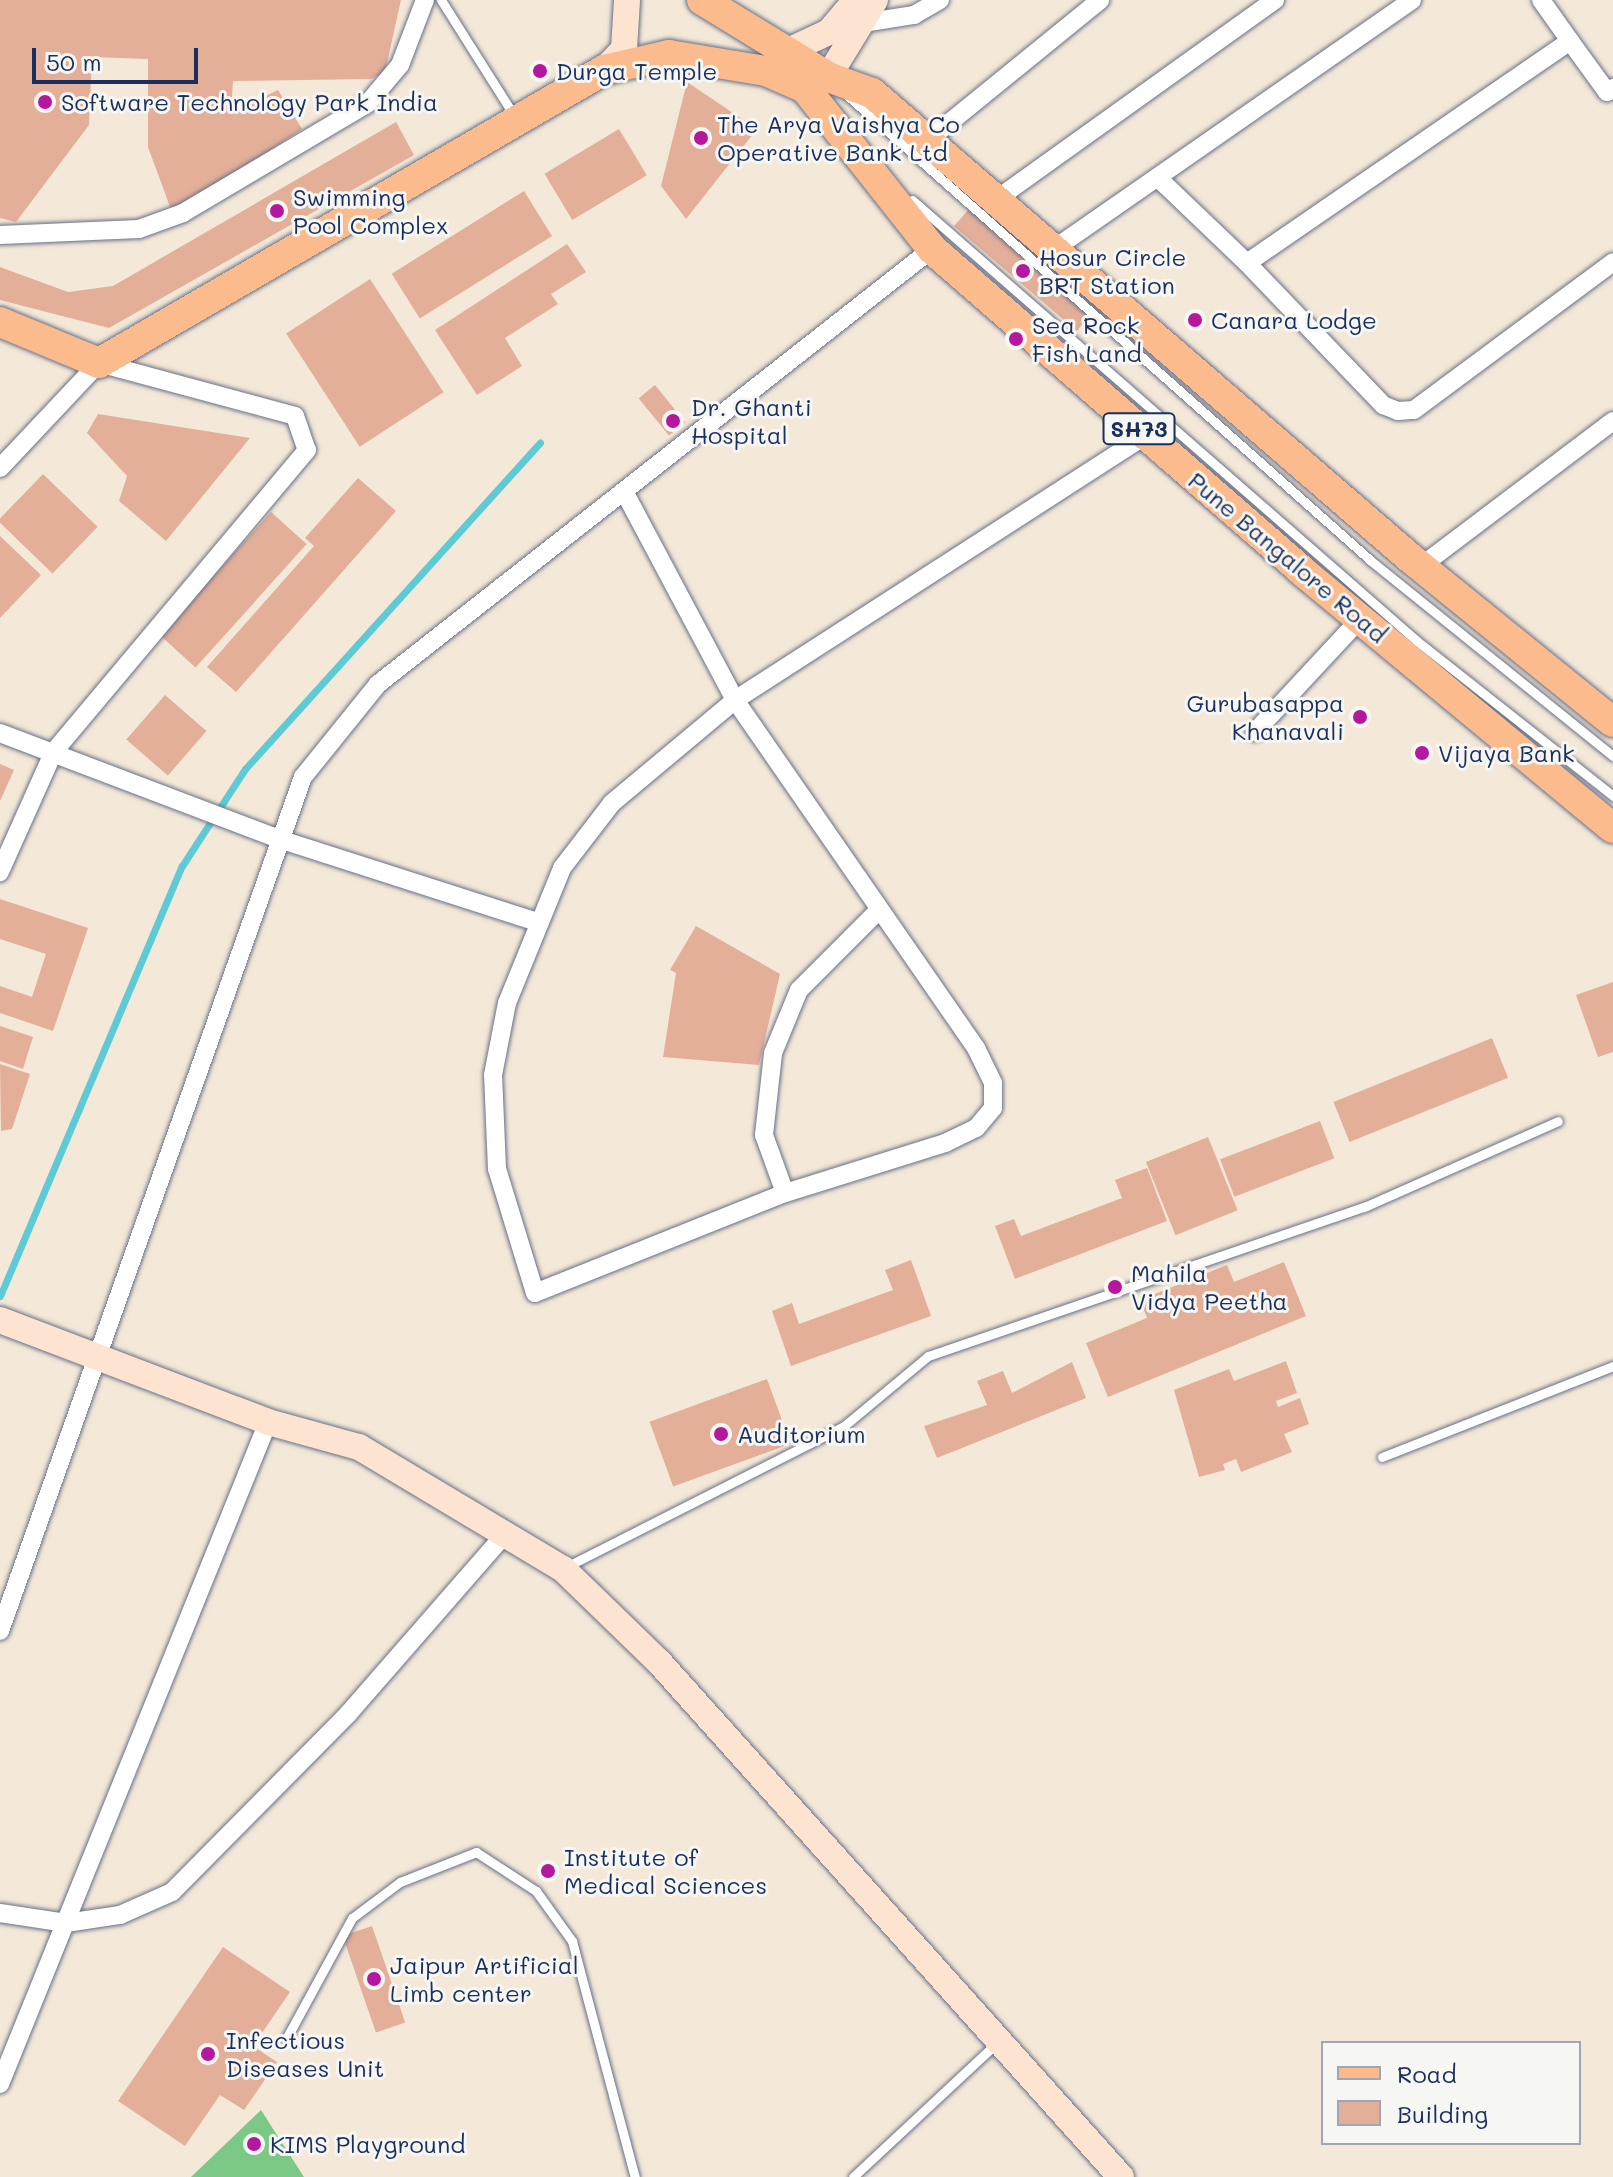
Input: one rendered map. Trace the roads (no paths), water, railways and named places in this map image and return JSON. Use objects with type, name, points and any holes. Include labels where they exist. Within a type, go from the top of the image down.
[{"type":"main road","name":"Pune Bangalore Road","points":[[710,2],[788,51],[817,82],[932,249],[1360,619],[1613,828]]},
{"type":"main road","name":"Pune Bangalore Road","points":[[99,363],[604,70],[654,57],[702,58],[872,93],[1420,567],[1613,722]]},
{"type":"main road","points":[[0,322],[99,363]]},
{"type":"street","points":[[0,235],[139,229],[183,213],[368,103],[400,65],[425,0]]},
{"type":"street","points":[[604,70],[624,49],[627,0]]},
{"type":"street","points":[[788,51],[829,32],[869,5],[914,15],[940,0]]},
{"type":"street","points":[[928,140],[1100,0]]},
{"type":"street","points":[[997,199],[1275,0]]},
{"type":"street","points":[[1054,249],[1412,0]]},
{"type":"street","points":[[1541,0],[1607,92],[1613,88]]},
{"type":"street","points":[[817,82],[869,5]]},
{"type":"street","points":[[869,5],[858,69],[872,93]]},
{"type":"street","points":[[1247,263],[1570,41]]},
{"type":"street","points":[[1158,178],[1247,263],[1383,405],[1398,411],[1414,410],[1613,262]]},
{"type":"street","points":[[0,1631],[303,777],[378,684],[626,495],[932,249]]},
{"type":"street","points":[[0,468],[99,363],[295,416],[307,450],[54,751],[0,872]]},
{"type":"street","points":[[1420,567],[1613,421]]},
{"type":"street","points":[[626,495],[735,700],[878,911],[976,1048],[993,1083],[993,1108],[976,1128],[945,1143],[785,1193],[535,1293],[497,1169],[493,1075],[535,921],[562,868],[612,803],[735,700],[1146,435]]},
{"type":"street","points":[[1255,732],[1360,619]]},
{"type":"street","points":[[0,733],[282,840],[535,921]]},
{"type":"street","points":[[785,1193],[764,1135],[773,1053],[799,990],[878,911]]},
{"type":"street","points":[[0,1320],[268,1422],[359,1447],[507,1532],[563,1569],[659,1662],[1121,2177]]},
{"type":"street","points":[[0,2084],[268,1422]]},
{"type":"street","points":[[0,1913],[66,1923],[120,1915],[172,1892],[348,1714],[507,1532]]},
{"type":"lane","points":[[441,0],[517,119]]},
{"type":"lane","points":[[817,82],[1370,560],[1613,756]]},
{"type":"lane","points":[[817,82],[973,260],[1417,641],[1613,796]]},
{"type":"lane","points":[[563,1569],[829,1434],[928,1356],[1364,1207],[1558,1121]]},
{"type":"lane","points":[[1382,1457],[1613,1366]]},
{"type":"lane","points":[[286,2039],[352,1918],[400,1882],[476,1852],[536,1891],[572,1941],[635,2177]]},
{"type":"lane","points":[[853,2177],[998,2042]]},
{"type":"waterway","points":[[0,1296],[182,866],[245,769],[540,443]]},
{"type":"place","name":"Durga Temple","points":[[540,71]]},
{"type":"place","name":"Software Technology Park India","points":[[45,102]]},
{"type":"place","name":"The Arya Vaishya Co Operative Bank Ltd","points":[[701,138]]},
{"type":"place","name":"Swimming Pool Complex","points":[[277,211]]},
{"type":"place","name":"Hosur Circle BRT Station","points":[[1023,271]]},
{"type":"place","name":"Canara Lodge","points":[[1195,320]]},
{"type":"place","name":"Sea Rock Fish Land","points":[[1016,339]]},
{"type":"place","name":"Dr. Ghanti Hospital","points":[[673,421]]},
{"type":"place","name":"Gurubasappa Khanavali","points":[[1360,717]]},
{"type":"place","name":"Vijaya Bank","points":[[1422,753]]},
{"type":"place","name":"Mahila Vidya Peetha","points":[[1115,1287]]},
{"type":"place","name":"Auditorium","points":[[721,1434]]},
{"type":"place","name":"Institute of Medical Sciences","points":[[548,1871]]},
{"type":"place","name":"Jaipur Artificial Limb center","points":[[374,1979]]},
{"type":"place","name":"Infectious Diseases Unit","points":[[208,2054]]},
{"type":"place","name":"KIMS Playground","points":[[254,2144]]}]
